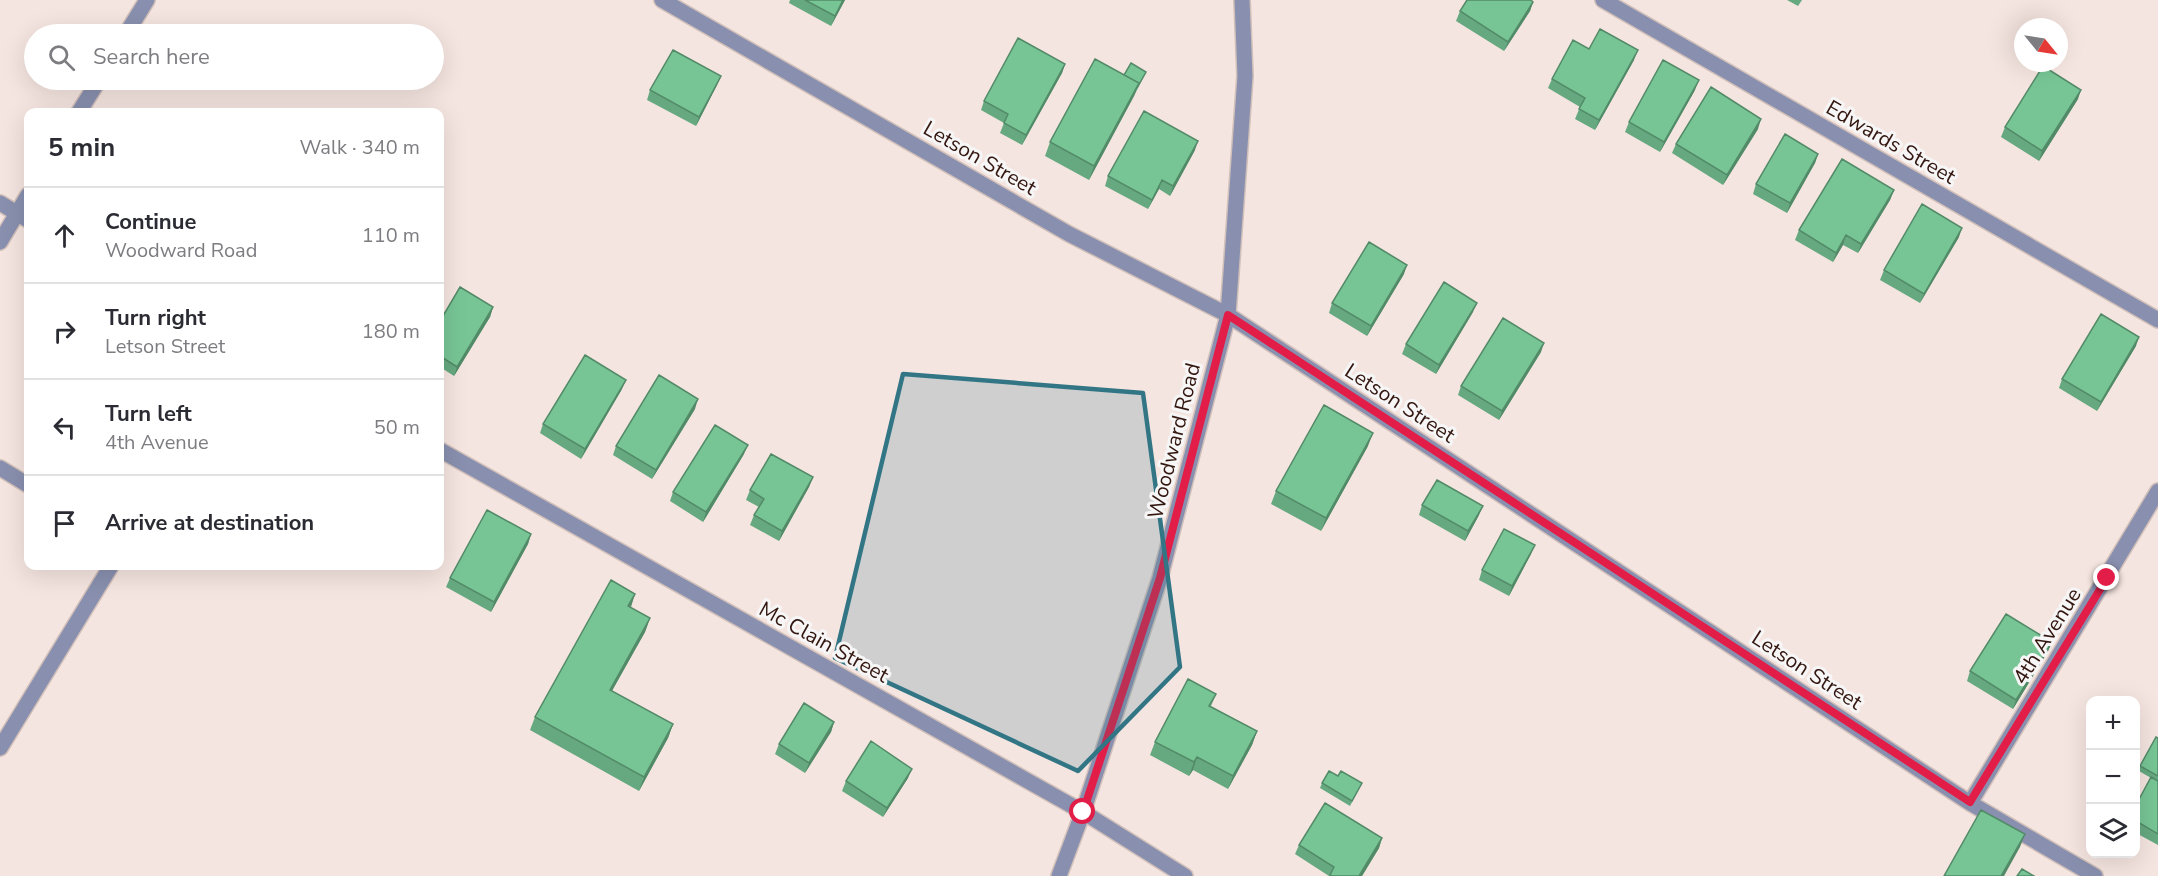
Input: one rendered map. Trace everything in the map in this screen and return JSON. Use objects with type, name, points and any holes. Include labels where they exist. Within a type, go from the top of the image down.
[{"type":"street","points":[[132,24],[147,0]]},
{"type":"street","name":"Letson Street","points":[[662,0],[1069,234],[1228,315],[1970,802],[2095,876]]},
{"type":"street","name":"Woodward Road","points":[[1059,876],[1083,812],[1160,578],[1228,315],[1245,76],[1242,0]]},
{"type":"street","name":"Edwards Street","points":[[1603,0],[2158,320]]},
{"type":"street","points":[[82,108],[93,90]]},
{"type":"street","points":[[0,203],[23,217],[0,242]]},
{"type":"street","name":"Mc Clain Street","points":[[444,452],[1083,812],[1185,876]]},
{"type":"street","points":[[0,468],[24,483]]},
{"type":"street","name":"4th Avenue","points":[[1970,802],[2158,491]]},
{"type":"street","points":[[0,748],[109,570]]},
{"type":"highlighted area","points":[[903,374],[1143,393],[1180,667],[1078,771],[835,658]]},
{"type":"building","points":[[805,0],[843,0],[835,16]]},
{"type":"building","points":[[1467,0],[1531,0],[1533,2],[1508,42],[1460,11]]},
{"type":"building","points":[[1600,29],[1638,50],[1599,120],[1579,109],[1585,98],[1552,79],[1573,40],[1589,49]]},
{"type":"building","points":[[1018,38],[1065,64],[1026,135],[1004,123],[1008,114],[984,101]]},
{"type":"building","points":[[673,50],[721,76],[699,117],[650,90]]},
{"type":"building","points":[[1095,59],[1139,83],[1094,166],[1050,142]]},
{"type":"building","points":[[1663,60],[1699,80],[1664,142],[1629,122]]},
{"type":"building","points":[[1131,63],[1146,72],[1137,88],[1139,83],[1124,75]]},
{"type":"building","points":[[2039,72],[2052,72],[2081,90],[2042,151],[2005,127]]},
{"type":"building","points":[[1711,87],[1761,119],[1727,175],[1676,144]]},
{"type":"building","points":[[1144,111],[1198,141],[1173,186],[1162,180],[1152,200],[1108,176]]},
{"type":"building","points":[[1785,134],[1818,154],[1790,203],[1756,184]]},
{"type":"building","points":[[1842,159],[1894,190],[1861,244],[1846,235],[1836,253],[1799,230]]},
{"type":"building","points":[[1922,204],[1962,228],[1924,294],[1884,270]]},
{"type":"building","points":[[1369,242],[1407,265],[1371,326],[1332,303]]},
{"type":"building","points":[[1444,282],[1477,303],[1439,365],[1406,344]]},
{"type":"building","points":[[460,287],[493,307],[457,367],[444,359],[444,314]]},
{"type":"building","points":[[2101,314],[2139,337],[2101,402],[2062,379]]},
{"type":"building","points":[[1503,318],[1544,343],[1502,411],[1461,386]]},
{"type":"building","points":[[585,355],[626,380],[585,449],[543,424]]},
{"type":"building","points":[[659,375],[698,399],[656,470],[616,446]]},
{"type":"building","points":[[1324,405],[1373,433],[1326,518],[1276,491]]},
{"type":"building","points":[[715,425],[748,445],[706,512],[673,492]]},
{"type":"building","points":[[771,454],[813,477],[782,531],[754,515],[764,499],[750,490]]},
{"type":"building","points":[[1437,480],[1483,506],[1468,531],[1422,505]]},
{"type":"building","points":[[487,510],[531,534],[494,602],[450,578]]},
{"type":"building","points":[[1504,529],[1535,545],[1512,586],[1482,570]]},
{"type":"building","points":[[611,580],[635,594],[628,606],[650,618],[610,690],[673,724],[644,777],[535,717]]},
{"type":"building","points":[[2006,614],[2052,642],[2016,700],[1970,671]]},
{"type":"building","points":[[1188,679],[1216,694],[1209,706],[1257,731],[1233,776],[1197,757],[1194,762],[1155,742]]},
{"type":"building","points":[[804,703],[834,722],[809,763],[779,744]]},
{"type":"building","points":[[2156,737],[2158,738],[2158,776],[2140,766]]},
{"type":"building","points":[[871,741],[912,769],[887,808],[846,781]]},
{"type":"building","points":[[1329,771],[1338,776],[1341,771],[1362,783],[1352,801],[1322,783]]},
{"type":"building","points":[[2151,777],[2158,781],[2158,834],[2140,823],[2140,798]]},
{"type":"building","points":[[1325,803],[1382,838],[1359,876],[1330,875],[1334,867],[1299,845]]},
{"type":"building","points":[[1981,810],[2025,834],[2001,876],[1944,876]]},
{"type":"building","points":[[2022,869],[2034,876],[2017,876]]},
{"type":"route","points":[[1083,812],[1160,578],[1228,315],[1970,802],[2107,578]]}]
